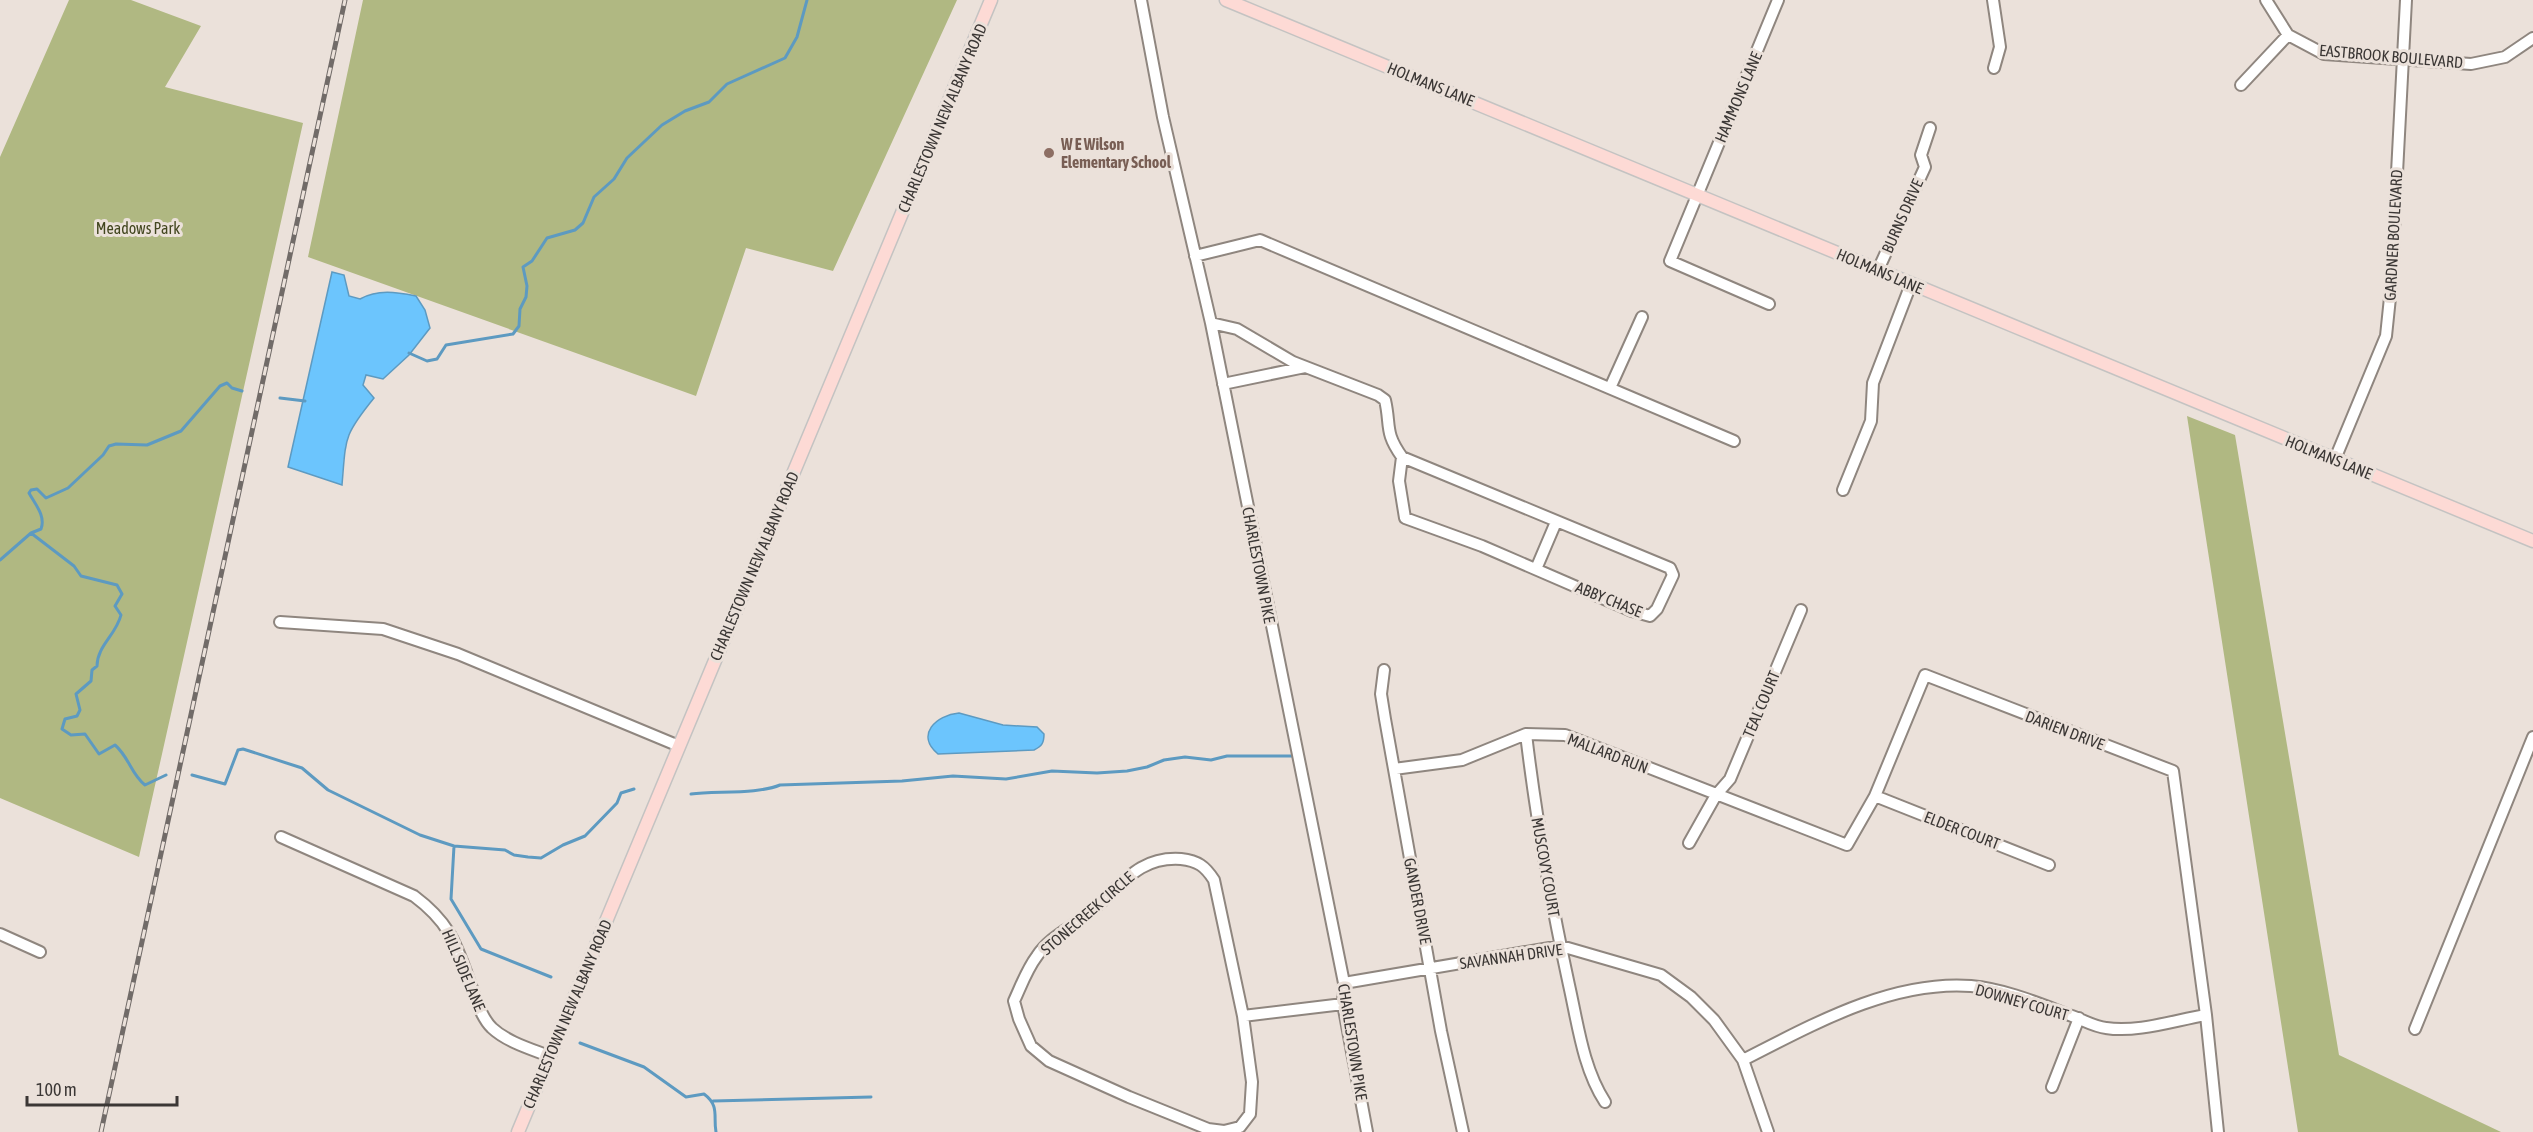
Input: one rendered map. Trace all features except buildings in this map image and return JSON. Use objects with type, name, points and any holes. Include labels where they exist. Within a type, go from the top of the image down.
[{"type":"main road","name":"CHARLESTOWN NEW ALBANY ROAD","points":[[518,1132],[991,0]]},
{"type":"main road","name":"HOLMANS LANE","points":[[1226,0],[2533,542]]},
{"type":"street","name":"CHARLESTOWN PIKE","points":[[1141,0],[1163,117],[1211,323],[1344,983],[1343,1004],[1367,1132]]},
{"type":"street","name":"HAMMONS LANE","points":[[1768,304],[1670,261],[1778,0]]},
{"type":"street","points":[[1993,0],[2000,47],[1994,68]]},
{"type":"street","points":[[2241,85],[2288,35],[2266,0]]},
{"type":"street","name":"GARDNER BOULEVARD","points":[[2335,459],[2385,336],[2391,288],[2406,0]]},
{"type":"street","name":"EASTBROOK BOULEVARD","points":[[2288,35],[2324,54],[2471,63],[2505,57],[2533,38]]},
{"type":"street","name":"BURNS DRIVE","points":[[1878,270],[1925,167],[1921,155],[1930,128]]},
{"type":"street","points":[[1195,256],[1260,240],[1734,441]]},
{"type":"street","points":[[1843,490],[1871,421],[1873,383],[1911,284]]},
{"type":"street","points":[[1610,388],[1642,316]]},
{"type":"street","points":[[1211,323],[1237,329],[1306,367],[1378,395],[1385,400],[1387,425],[1392,444],[1402,457]]},
{"type":"street","points":[[1223,384],[1306,367]]},
{"type":"street","name":"ABBY CHASE","points":[[1402,457],[1670,568],[1673,575],[1657,609],[1650,616],[1632,611],[1482,546],[1404,518],[1399,488],[1402,457]]},
{"type":"street","points":[[1536,569],[1556,522]]},
{"type":"street","name":"TEAL COURT","points":[[1689,843],[1716,795],[1730,779],[1801,610]]},
{"type":"street","points":[[280,622],[383,629],[458,654],[679,746]]},
{"type":"street","name":"GANDER DRIVE","points":[[1384,670],[1381,694],[1463,1132]]},
{"type":"street","name":"DARIEN DRIVE","points":[[1716,795],[1847,845],[1875,796],[1925,675],[2173,771],[2206,1016],[2218,1132]]},
{"type":"street","name":"MALLARD RUN","points":[[1394,769],[1462,760],[1526,734],[1565,735],[1716,795]]},
{"type":"street","name":"MUSCOVY COURT","points":[[1526,734],[1533,794],[1561,946],[1592,1081],[1605,1102]]},
{"type":"street","points":[[2415,1029],[2533,737]]},
{"type":"street","name":"ELDER COURT","points":[[1875,796],[2049,865]]},
{"type":"street","name":"HILL SIDE LANE","points":[[280,837],[414,896],[432,909],[450,932],[482,1014],[493,1028],[521,1045],[549,1056]]},
{"type":"street","name":"STONECREEK CIRCLE","points":[[1166,858],[1188,860],[1205,866],[1214,880],[1243,1016],[1252,1082],[1250,1114],[1243,1129],[1224,1131],[1208,1128],[1129,1097],[1049,1061],[1031,1046],[1019,1019],[1014,1001],[1038,954],[1068,926],[1089,914],[1142,865],[1166,858]]},
{"type":"street","points":[[0,934],[40,952]]},
{"type":"street","name":"SAVANNAH DRIVE","points":[[1344,983],[1561,946],[1660,975],[1690,997],[1714,1020],[1743,1060],[1768,1132]]},
{"type":"street","name":"DOWNEY COURT","points":[[1743,1060],[1840,1013],[1931,986],[1972,986],[2036,1002],[2106,1028],[2129,1028],[2206,1016]]},
{"type":"street","points":[[1243,1016],[1343,1004]]},
{"type":"street","points":[[2052,1087],[2079,1018]]},
{"type":"green space","name":"Meadows Park","points":[[69,0],[131,0],[201,26],[165,87],[303,123],[139,857],[0,798],[0,157]]},
{"type":"green space","points":[[363,0],[957,0],[833,271],[746,248],[696,396],[308,257]]},
{"type":"green space","points":[[2187,416],[2235,435],[2339,1055],[2501,1132],[2298,1132]]},
{"type":"water","points":[[332,272],[344,275],[349,296],[360,299],[387,292],[416,296],[425,310],[430,328],[409,355],[383,379],[366,375],[363,385],[374,398],[356,421],[348,438],[342,485],[288,467]]},
{"type":"water","points":[[959,713],[1003,725],[1037,727],[1044,734],[1043,742],[1034,750],[938,754],[928,740],[931,727],[943,718]]},
{"type":"waterway","points":[[409,353],[427,361],[437,359],[446,345],[513,334],[519,326],[520,309],[526,297],[527,286],[523,267],[532,261],[547,238],[575,230],[583,223],[594,197],[614,179],[627,158],[662,125],[685,111],[709,102],[727,84],[785,58],[797,37],[807,0]]},
{"type":"waterway","points":[[0,560],[31,533],[41,529],[41,515],[29,493],[31,490],[37,489],[46,498],[68,488],[103,455],[109,446],[116,444],[147,445],[181,431],[220,386],[227,383],[232,388],[242,391]]},
{"type":"waterway","points":[[280,398],[305,401]]},
{"type":"waterway","points":[[31,533],[74,566],[81,576],[117,585],[122,594],[115,606],[121,615],[119,622],[100,652],[97,666],[92,670],[91,681],[76,694],[80,710],[77,716],[65,719],[62,729],[71,735],[85,734],[99,754],[115,745],[145,785],[166,775]]},
{"type":"waterway","points":[[192,775],[225,784],[238,750],[243,749],[302,768],[328,790],[420,835],[454,846],[505,850],[514,855],[541,858],[585,836],[617,803],[621,793],[634,789]]},
{"type":"waterway","points":[[691,794],[749,791],[780,785],[902,781],[953,776],[1006,779],[1052,771],[1097,773],[1127,771],[1147,767],[1164,760],[1185,757],[1211,760],[1227,756],[1293,756]]},
{"type":"waterway","points":[[454,846],[451,899],[481,949],[551,977]]},
{"type":"waterway","points":[[580,1043],[644,1067],[686,1097],[704,1094],[714,1107],[716,1132]]},
{"type":"waterway","points":[[713,1101],[871,1097]]},
{"type":"railway","points":[[101,1132],[345,0]]},
{"type":"place","name":"W E Wilson Elementary School","points":[[1049,153]]}]
